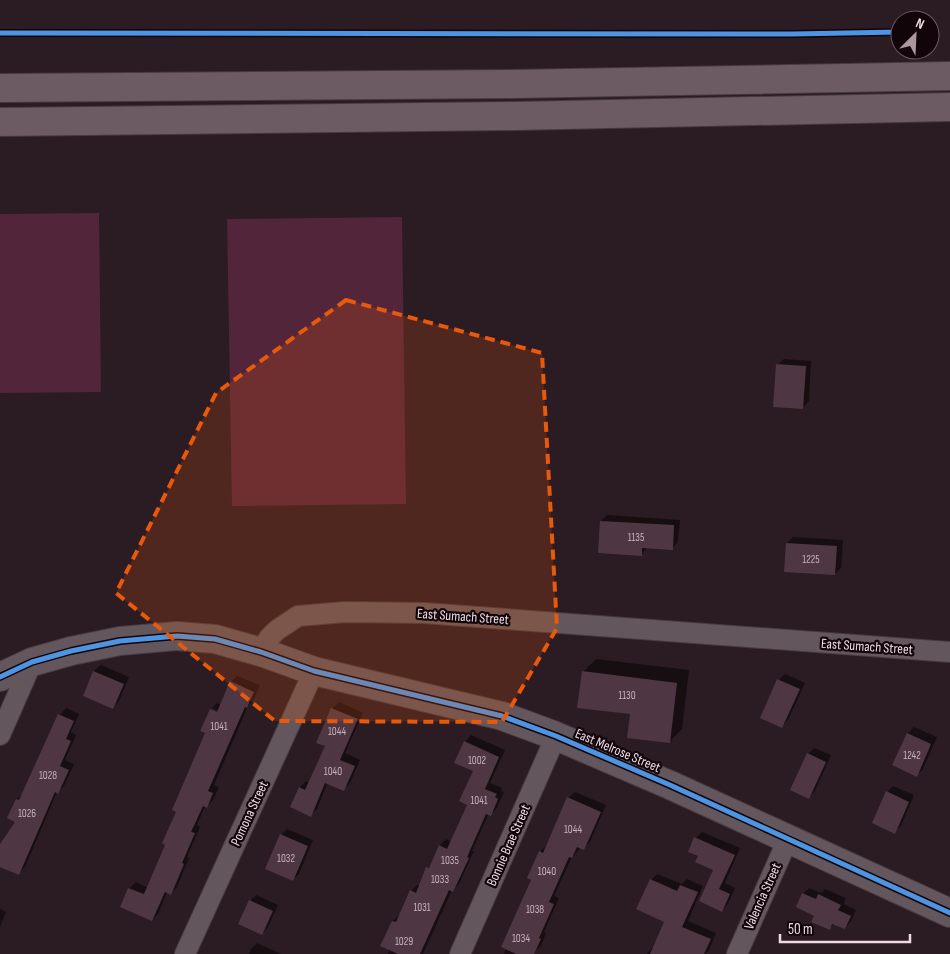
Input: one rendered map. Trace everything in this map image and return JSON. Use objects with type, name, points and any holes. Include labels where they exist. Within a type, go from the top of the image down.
[{"type":"highway","points":[[0,88],[492,84],[950,76]]},
{"type":"highway","points":[[0,122],[524,116],[950,107]]},
{"type":"street","name":"East Sumach Street","points":[[261,652],[269,638],[277,630],[298,616],[344,612],[424,613],[950,652]]},
{"type":"street","points":[[0,677],[32,662],[71,651],[120,642],[177,636],[215,639],[261,652]]},
{"type":"street","name":"East Melrose Street","points":[[261,652],[314,672],[502,716],[556,736],[670,785],[950,913]]},
{"type":"street","points":[[0,735],[32,662]]},
{"type":"street","name":"Pomona Street","points":[[185,954],[314,672]]},
{"type":"street","name":"Bonnie Brae Street","points":[[460,954],[556,736]]},
{"type":"street","name":"Valencia Street","points":[[737,954],[788,839]]},
{"type":"highlighted area","points":[[346,300],[542,353],[557,628],[502,722],[275,721],[116,593],[216,393]]},
{"type":"shaded area","points":[[99,213],[101,392],[0,393],[0,214]]},
{"type":"shaded area","points":[[402,217],[406,504],[232,506],[227,219]]},
{"type":"building","points":[[776,364],[806,366],[803,409],[773,407]]},
{"type":"building","points":[[600,521],[674,525],[673,550],[642,548],[642,556],[598,553]]},
{"type":"building","points":[[786,543],[837,546],[835,575],[784,572]]},
{"type":"building","points":[[93,671],[124,684],[113,709],[83,696]]},
{"type":"building","points":[[582,671],[677,683],[670,743],[627,738],[630,714],[577,708]]},
{"type":"building","points":[[777,679],[800,689],[782,728],[760,718]]},
{"type":"building","points":[[230,681],[254,692],[247,708],[245,707],[208,791],[213,793],[207,808],[203,806],[191,832],[195,833],[171,895],[165,892],[152,921],[120,907],[128,888],[144,894],[165,845],[162,843],[176,812],[172,810],[205,733],[200,731],[210,709],[217,712]]},
{"type":"building","points":[[331,708],[358,719],[340,760],[355,766],[344,791],[325,783],[311,817],[290,807],[299,787],[305,790],[325,746],[316,743]]},
{"type":"building","points":[[58,714],[74,721],[66,739],[71,741],[60,766],[69,770],[58,794],[55,792],[19,875],[0,867],[0,844],[15,822],[7,818],[16,799],[19,800]]},
{"type":"building","points":[[907,733],[931,744],[917,777],[892,765]]},
{"type":"building","points":[[464,741],[499,757],[485,789],[497,794],[495,797],[498,799],[491,816],[486,814],[453,892],[449,890],[420,954],[398,954],[380,946],[392,921],[396,922],[410,890],[416,893],[426,867],[429,868],[439,845],[447,849],[467,805],[459,801],[473,771],[454,763]]},
{"type":"building","points":[[807,753],[826,762],[809,799],[790,790]]},
{"type":"building","points":[[886,791],[909,802],[895,834],[872,823]]},
{"type":"building","points":[[567,797],[601,812],[584,850],[577,847],[572,858],[569,857],[549,902],[554,904],[534,954],[516,954],[501,947],[531,880],[527,878],[539,851],[543,853]]},
{"type":"building","points":[[280,834],[308,846],[293,881],[265,869]]},
{"type":"building","points":[[694,837],[735,855],[719,889],[730,894],[722,912],[699,901],[713,870],[695,862],[698,856],[688,852]]},
{"type":"building","points":[[650,879],[677,891],[680,885],[698,892],[682,927],[711,939],[704,954],[650,954],[664,922],[636,909]]},
{"type":"building","points":[[802,893],[816,899],[818,894],[841,905],[838,910],[851,916],[845,929],[832,924],[830,930],[811,922],[814,916],[796,907]]},
{"type":"building","points":[[249,900],[273,911],[262,935],[238,924]]},
{"type":"cycle path","points":[[0,33],[792,34],[890,32]]},
{"type":"cycle path","points":[[0,677],[32,662],[71,651],[120,641],[177,636],[215,639],[261,652],[314,671],[502,716],[556,736],[670,785],[950,913]]}]
